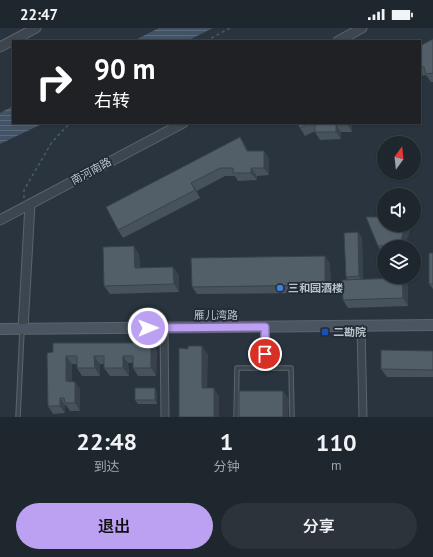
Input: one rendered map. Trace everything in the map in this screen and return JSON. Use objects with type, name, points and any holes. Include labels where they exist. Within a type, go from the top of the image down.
[{"type":"main road","name":"雁儿湾路","points":[[0,329],[433,325]]},
{"type":"street","points":[[13,40],[36,28]]},
{"type":"street","points":[[340,40],[362,28]]},
{"type":"street","points":[[0,47],[12,41]]},
{"type":"street","name":"南河南路","points":[[0,220],[181,124]]},
{"type":"street","points":[[18,329],[26,206]]},
{"type":"street","points":[[362,326],[363,417]]},
{"type":"street","points":[[164,328],[165,417]]},
{"type":"lane","points":[[265,327],[266,368]]},
{"type":"lane","points":[[18,329],[18,417]]},
{"type":"lane","points":[[236,417],[237,368],[291,368],[292,417]]},
{"type":"path","points":[[208,40],[230,28]]},
{"type":"path","points":[[26,206],[24,190],[52,142],[69,124]]},
{"type":"water","points":[[159,28],[213,28],[189,40],[135,40]]},
{"type":"water","points":[[12,107],[12,124],[42,124],[0,144],[0,113]]},
{"type":"building","points":[[433,39],[433,73],[426,74],[424,67],[421,67],[421,45]]},
{"type":"building","points":[[298,124],[307,124],[300,128]]},
{"type":"building","points":[[315,124],[336,124],[336,132],[315,132]]},
{"type":"building","points":[[240,137],[247,151],[264,151],[264,168],[251,168],[251,173],[233,173],[233,168],[220,168],[191,183],[195,190],[118,230],[106,207]]},
{"type":"building","points":[[366,217],[377,217],[377,232],[404,232],[401,240],[377,240],[377,244]]},
{"type":"building","points":[[358,232],[359,276],[346,277],[344,233]]},
{"type":"building","points":[[134,246],[135,268],[173,267],[174,284],[104,286],[103,247]]},
{"type":"building","points":[[429,253],[433,253],[433,284],[429,284]]},
{"type":"building","points":[[325,256],[325,285],[192,287],[191,258]]},
{"type":"building","points":[[377,279],[377,284],[402,284],[403,298],[343,300],[342,280]]},
{"type":"building","points":[[53,343],[151,343],[151,368],[133,368],[133,356],[123,356],[123,368],[104,368],[104,356],[94,356],[95,368],[77,368],[77,356],[66,356],[66,381],[75,382],[75,403],[65,403],[64,398],[60,398],[60,406],[48,406],[47,353],[53,352]]},
{"type":"building","points":[[188,346],[202,346],[202,388],[214,388],[214,417],[179,417],[179,348],[188,349]]},
{"type":"building","points":[[381,350],[433,351],[433,370],[381,369]]},
{"type":"building","points":[[135,388],[155,388],[155,400],[135,400]]},
{"type":"building","points":[[239,391],[283,391],[283,417],[239,417]]},
{"type":"place","name":"三和园酒楼","points":[[280,288]]},
{"type":"place","name":"二勘院","points":[[325,332]]},
{"type":"route","points":[[148,328],[265,327],[265,354]]}]
